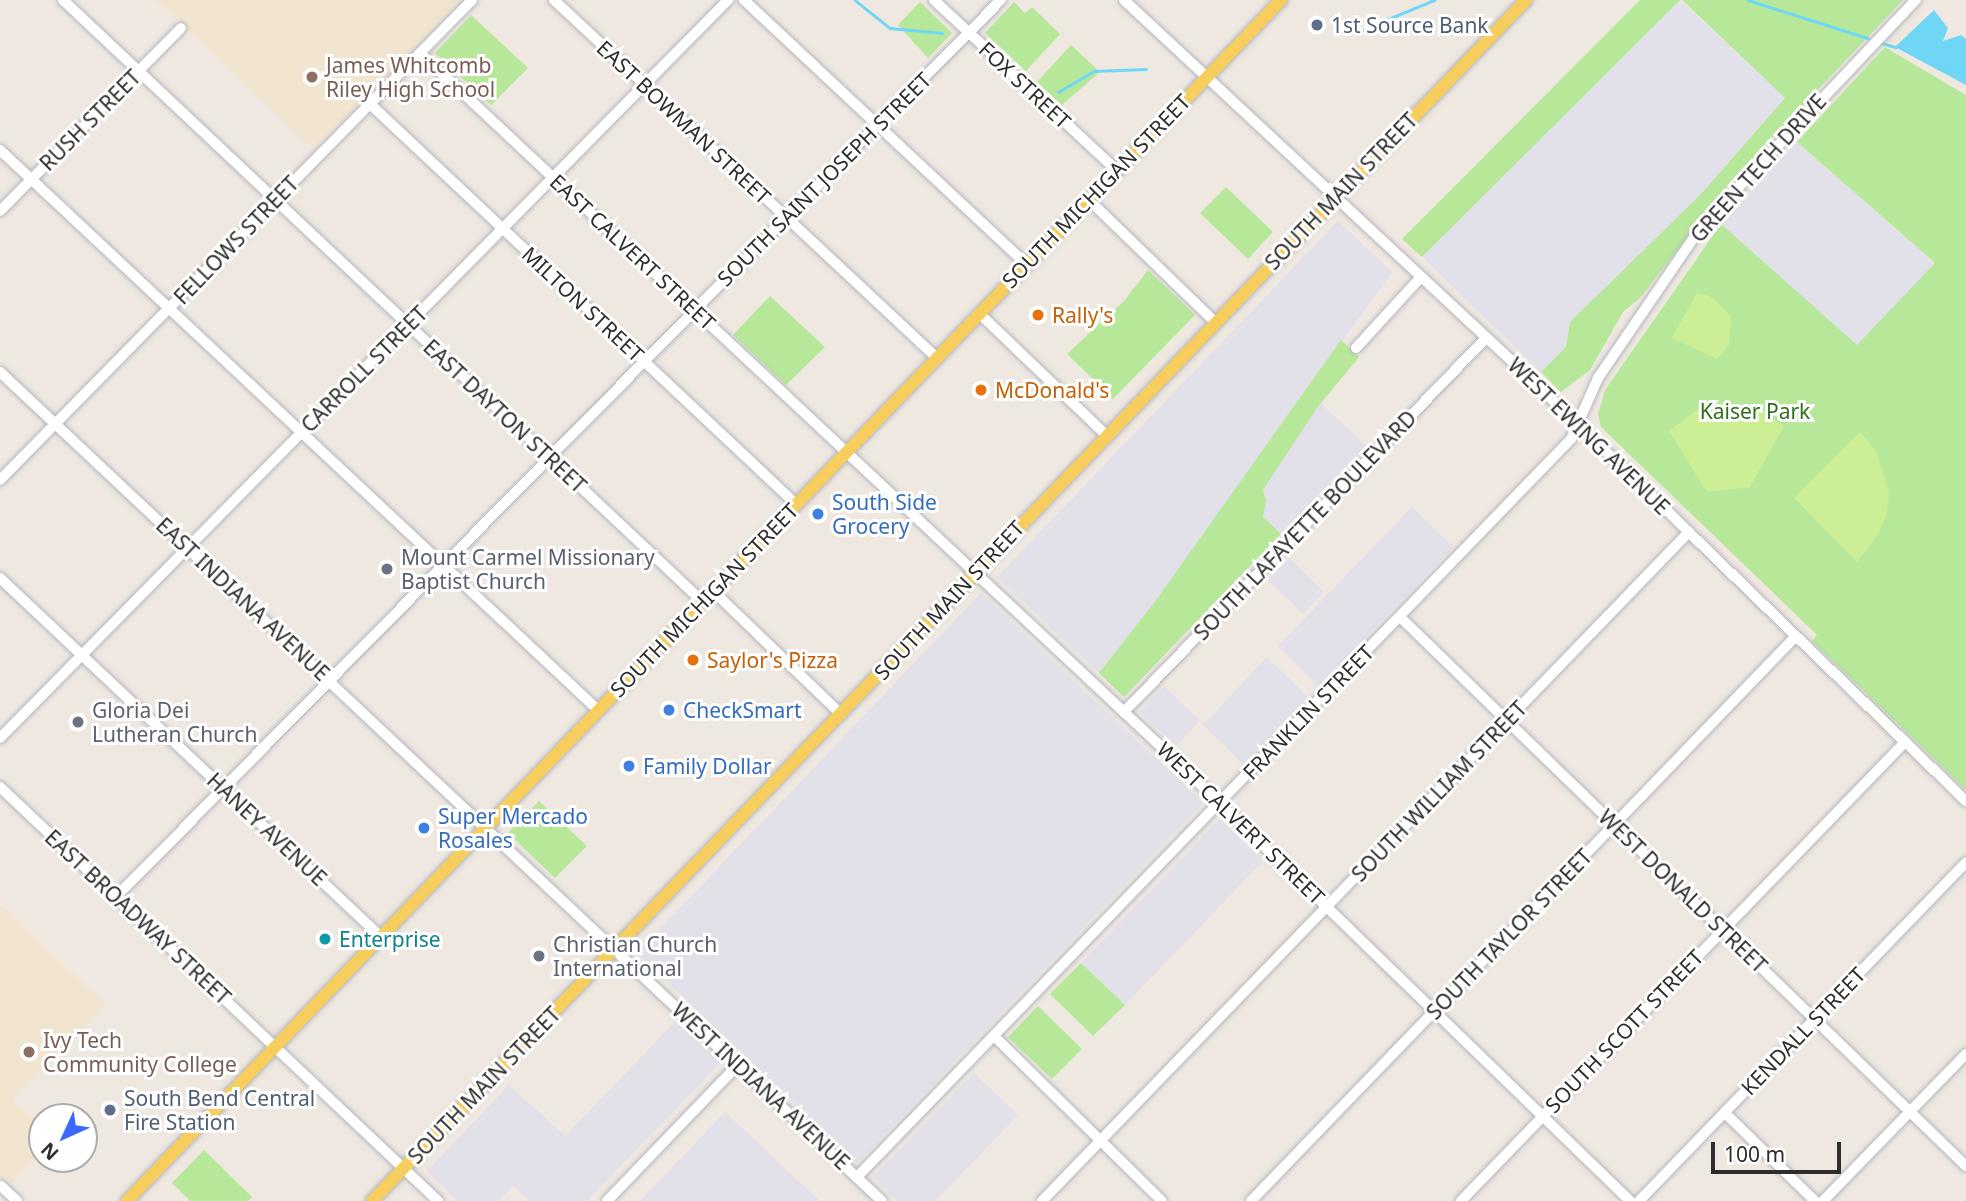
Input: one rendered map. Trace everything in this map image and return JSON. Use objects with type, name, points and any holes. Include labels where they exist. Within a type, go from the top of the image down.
[{"type":"main road","name":"SOUTH MICHIGAN STREET","points":[[127,1201],[1281,0]]},
{"type":"main road","name":"SOUTH MAIN STREET","points":[[372,1201],[1527,0]]},
{"type":"street","name":"EAST DAYTON STREET","points":[[63,0],[703,602]]},
{"type":"street","name":"FELLOWS STREET","points":[[0,480],[472,0]]},
{"type":"street","name":"EAST BOWMAN STREET","points":[[554,0],[937,358]]},
{"type":"street","name":"CARROLL STREET","points":[[0,738],[727,0]]},
{"type":"street","points":[[744,0],[1026,264]]},
{"type":"street","name":"FOX STREET","points":[[934,0],[1116,170]]},
{"type":"street","name":"SOUTH SAINT JOSEPH STREET","points":[[116,897],[1001,0]]},
{"type":"street","name":"WEST EWING AVENUE","points":[[1124,0],[1578,425],[1966,801]]},
{"type":"street","name":"GREEN TECH DRIVE","points":[[1578,425],[1602,371],[1701,228],[1916,0]]},
{"type":"street","name":"RUSH STREET","points":[[0,211],[181,28]]},
{"type":"street","name":"EAST CALVERT STREET","points":[[420,53],[846,452]]},
{"type":"street","name":"MILTON STREET","points":[[370,104],[796,504]]},
{"type":"street","points":[[0,150],[598,710]]},
{"type":"street","points":[[1088,199],[1215,322]]},
{"type":"street","points":[[1356,348],[1421,277]]},
{"type":"street","points":[[979,313],[1106,435]]},
{"type":"street","name":"SOUTH LAFAYETTE BOULEVARD","points":[[1124,712],[1486,338]]},
{"type":"street","name":"EAST INDIANA AVENUE","points":[[0,372],[486,827]]},
{"type":"street","name":"FRANKLIN STREET","points":[[858,1177],[1571,439],[1578,425]]},
{"type":"street","name":"WEST CALVERT STREET","points":[[846,452],[1220,803],[1630,1201]]},
{"type":"street","name":"SOUTH WILLIAM STREET","points":[[1042,1201],[1689,532]]},
{"type":"street","name":"HANEY AVENUE","points":[[0,578],[381,937]]},
{"type":"street","points":[[713,591],[841,714]]},
{"type":"street","name":"WEST DONALD STREET","points":[[1400,617],[1966,1166]]},
{"type":"street","name":"SOUTH TAYLOR STREET","points":[[1251,1201],[1796,636]]},
{"type":"street","name":"SOUTH SCOTT STREET","points":[[1461,1201],[1905,741]]},
{"type":"street","name":"EAST BROADWAY STREET","points":[[0,788],[438,1201]]},
{"type":"street","name":"WEST INDIANA AVENUE","points":[[486,827],[882,1201]]},
{"type":"street","name":"KENDALL STREET","points":[[1639,1201],[1966,862]]},
{"type":"street","points":[[993,1036],[1162,1201]]},
{"type":"street","points":[[1823,1201],[1966,1054]]},
{"type":"street","points":[[607,1201],[738,1065]]},
{"type":"street","points":[[1725,1113],[1815,1201]]},
{"type":"street","points":[[1,1186],[17,1201]]},
{"type":"shaded area","name":"James Whitcomb Riley High School","points":[[156,0],[461,0],[313,149]]},
{"type":"shaded area","points":[[1680,0],[1785,98],[1701,194],[1570,322],[1566,347],[1541,372],[1422,257]]},
{"type":"shaded area","points":[[1797,142],[1935,264],[1857,346],[1721,224]]},
{"type":"shaded area","points":[[1338,221],[1392,272],[1154,603],[1099,673],[997,577]]},
{"type":"shaded area","points":[[1317,400],[1366,446],[1281,534],[1244,500]]},
{"type":"shaded area","points":[[1412,507],[1453,547],[1318,686],[1278,646]]},
{"type":"shaded area","points":[[1289,558],[1324,592],[1303,614],[1268,580]]},
{"type":"shaded area","points":[[981,593],[1203,803],[857,1163],[637,953]]},
{"type":"shaded area","points":[[1267,657],[1308,697],[1243,764],[1203,725]]},
{"type":"shaded area","points":[[1164,686],[1200,721],[1176,746],[1140,712]]},
{"type":"shaded area","points":[[1220,819],[1263,861],[1125,1005],[1081,963]]},
{"type":"shaded area","name":"Ivy Tech Community College","points":[[0,904],[106,1005],[12,1099],[28,1114],[28,1165],[0,1194]]},
{"type":"shaded area","points":[[676,1021],[720,1063],[587,1201],[529,1201],[513,1186],[498,1201],[457,1201],[427,1171],[509,1085],[565,1136]]},
{"type":"shaded area","points":[[974,1073],[1018,1115],[935,1201],[897,1201],[873,1177]]},
{"type":"shaded area","points":[[725,1112],[820,1201],[640,1201]]},
{"type":"green space","points":[[1640,0],[1680,0],[1422,257],[1402,239]]},
{"type":"green space","points":[[1682,0],[1903,0],[1733,179],[1640,298],[1623,312],[1590,370],[1561,392],[1541,372],[1566,347],[1570,322],[1701,194],[1785,98]]},
{"type":"green space","points":[[920,2],[952,33],[928,58],[898,25]]},
{"type":"green space","points":[[1014,2],[1025,13],[1032,7],[1060,34],[1026,71],[985,33]]},
{"type":"green space","points":[[471,15],[528,68],[491,105],[435,53]]},
{"type":"green space","points":[[1071,45],[1100,72],[1062,105],[1037,82]]},
{"type":"green space","name":"Kaiser Park","points":[[1885,47],[1966,95],[1966,790],[1812,641],[1817,635],[1601,427],[1598,414],[1605,390],[1721,224],[1857,345],[1935,263],[1797,142]]},
{"type":"green space","points":[[1226,187],[1273,232],[1248,259],[1200,213]]},
{"type":"green space","points":[[1148,270],[1195,315],[1113,399],[1067,354],[1124,301]]},
{"type":"green space","points":[[1697,293],[1710,296],[1731,316],[1729,345],[1717,359],[1672,338]]},
{"type":"green space","points":[[770,296],[825,347],[786,385],[733,335]]},
{"type":"green space","points":[[1341,340],[1359,357],[1317,408],[1263,490],[1266,501],[1263,517],[1281,534],[1124,697],[1099,673],[1154,603]]},
{"type":"green space","name":"Kaiser Park","points":[[1717,405],[1762,411],[1784,426],[1750,487],[1707,492],[1669,431],[1696,411]]},
{"type":"green space","points":[[1860,432],[1876,451],[1889,491],[1887,513],[1879,533],[1857,562],[1794,498]]},
{"type":"green space","points":[[539,801],[587,846],[555,878],[508,833]]},
{"type":"green space","points":[[1081,963],[1125,1005],[1093,1036],[1050,994]]},
{"type":"green space","points":[[1038,1006],[1082,1049],[1052,1079],[1008,1037]]},
{"type":"green space","points":[[204,1150],[252,1197],[248,1201],[190,1201],[172,1183]]},
{"type":"water","points":[[1934,10],[1948,28],[1943,41],[1961,35],[1966,39],[1966,85],[1895,47]]},
{"type":"waterway","points":[[855,0],[890,28],[942,33]]},
{"type":"waterway","points":[[1362,30],[1434,0]]},
{"type":"waterway","points":[[1748,0],[1868,38]]},
{"type":"waterway","points":[[1882,43],[1895,47]]},
{"type":"waterway","points":[[1058,92],[1094,71],[1146,69]]},
{"type":"place","name":"1st Source Bank","points":[[1317,25]]},
{"type":"place","name":"James Whitcomb Riley High School","points":[[312,77]]},
{"type":"place","name":"Rally's","points":[[1038,315]]},
{"type":"place","name":"McDonald's","points":[[981,390]]},
{"type":"place","name":"South Side Grocery","points":[[818,514]]},
{"type":"place","name":"Mount Carmel Missionary Baptist Church","points":[[387,569]]},
{"type":"place","name":"Saylor's Pizza","points":[[693,660]]},
{"type":"place","name":"CheckSmart","points":[[669,710]]},
{"type":"place","name":"Gloria Dei Lutheran Church","points":[[78,722]]},
{"type":"place","name":"Family Dollar","points":[[629,766]]},
{"type":"place","name":"Super Mercado Rosales","points":[[424,828]]},
{"type":"place","name":"Enterprise","points":[[325,939]]},
{"type":"place","name":"Christian Church International","points":[[539,956]]},
{"type":"place","name":"Ivy Tech Community College","points":[[29,1052]]},
{"type":"place","name":"South Bend Central Fire Station","points":[[110,1110]]}]
